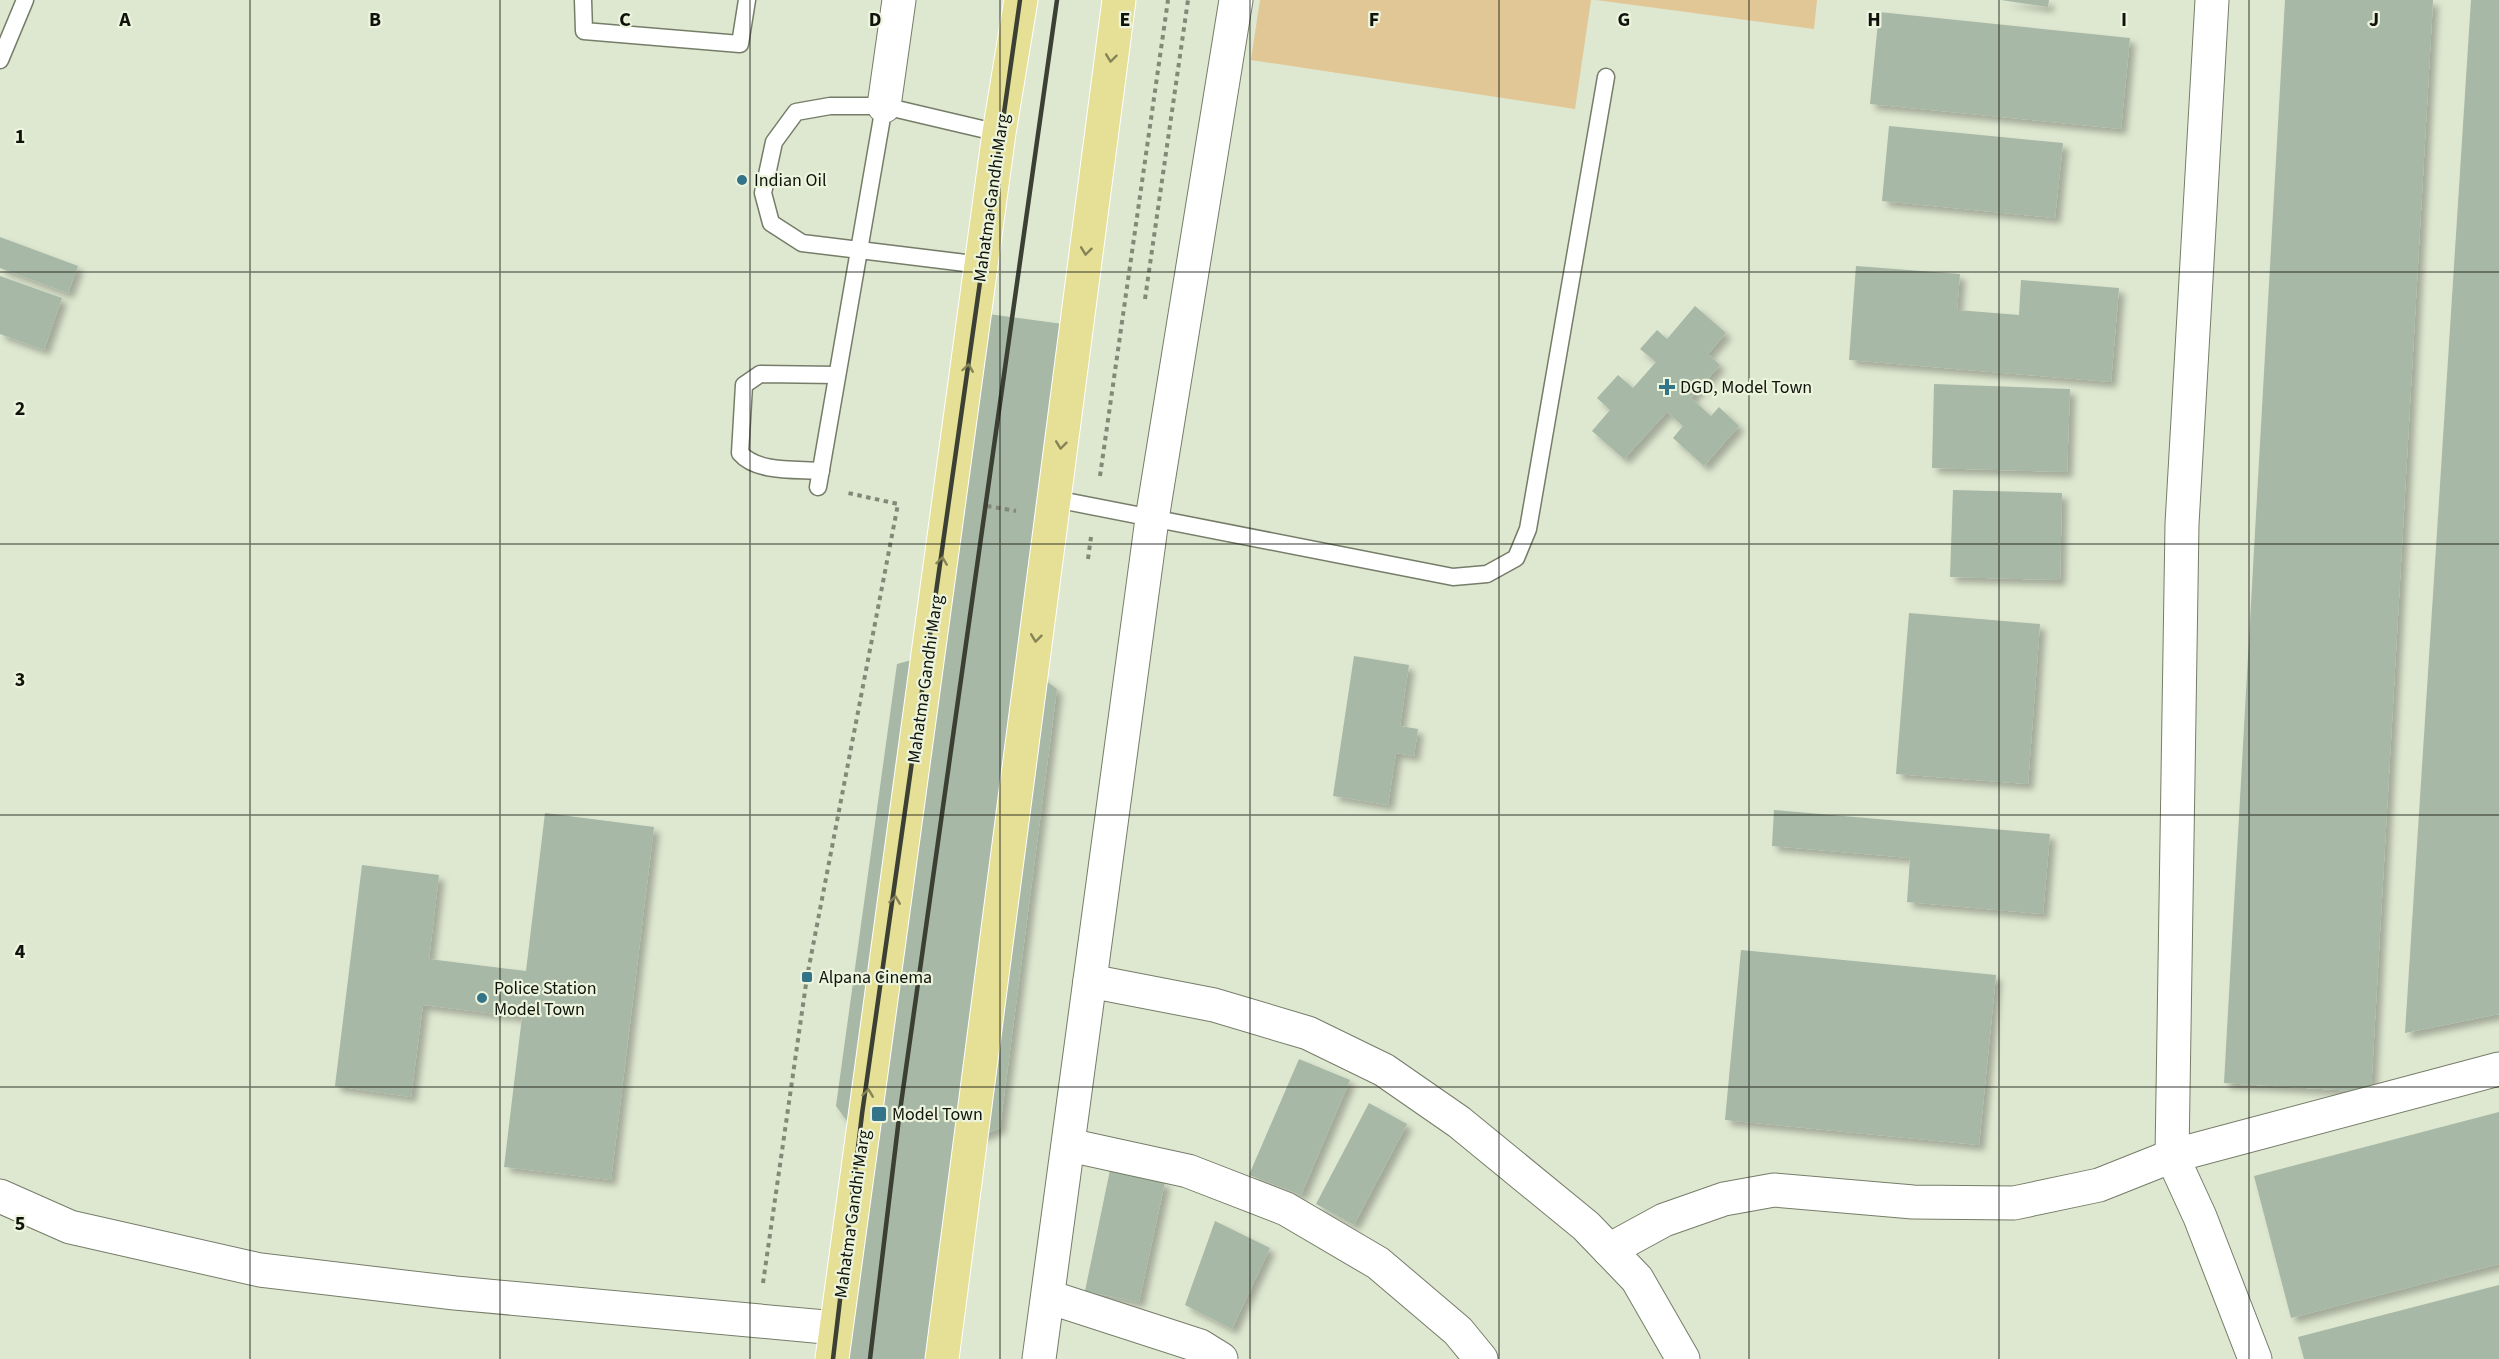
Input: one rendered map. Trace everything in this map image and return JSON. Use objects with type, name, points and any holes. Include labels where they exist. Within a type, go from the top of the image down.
[{"type":"main road","name":"Mahatma Gandhi Marg","points":[[834,1343],[999,134],[1021,0]]},
{"type":"main road","points":[[942,1359],[1119,0]]},
{"type":"street","points":[[884,106],[899,0]]},
{"type":"street","points":[[1039,1359],[1152,519],[1236,0]]},
{"type":"street","points":[[2212,0],[2182,524],[2172,1156],[2200,1217],[2248,1358]]},
{"type":"street","points":[[1090,981],[1214,1005],[1308,1033],[1384,1070],[1459,1122],[1586,1226],[1636,1279],[1683,1359]]},
{"type":"street","points":[[1609,1250],[1674,1217],[1724,1199],[1774,1190],[1913,1202],[2014,1203],[2099,1185],[2172,1156],[2499,1068]]},
{"type":"street","points":[[1069,1145],[1188,1171],[1286,1209],[1377,1263],[1458,1331],[1481,1359]]},
{"type":"street","points":[[0,1196],[70,1227],[260,1270],[455,1293],[757,1320],[834,1343]]},
{"type":"street","points":[[1049,1297],[1200,1346],[1221,1359]]},
{"type":"lane","points":[[0,60],[25,0]]},
{"type":"lane","points":[[583,0],[584,32],[740,44],[747,0]]},
{"type":"lane","points":[[1053,507],[1096,508],[1454,577],[1487,574],[1516,558],[1528,529],[1606,77]]},
{"type":"lane","points":[[982,265],[802,243],[771,223],[763,193],[774,142],[796,112],[830,106],[884,106],[999,134]]},
{"type":"lane","points":[[837,375],[760,374],[744,385],[740,453],[746,460],[758,465],[819,479],[884,106]]},
{"type":"path","points":[[1096,508],[1167,0]]},
{"type":"path","points":[[1144,308],[1188,0]]},
{"type":"path","points":[[757,1320],[807,977],[898,504],[819,479]]},
{"type":"path","points":[[950,499],[1053,507]]},
{"type":"shaded area","points":[[1260,0],[1591,0],[1575,109],[1251,60]]},
{"type":"shaded area","points":[[1596,0],[1817,0],[1814,29]]},
{"type":"building","points":[[2001,0],[2049,0],[2048,7]]},
{"type":"building","points":[[2285,0],[2433,0],[2371,1092],[2224,1083]]},
{"type":"building","points":[[2471,0],[2499,0],[2499,1014],[2405,1033]]},
{"type":"building","points":[[1879,12],[2130,38],[2121,129],[1870,104]]},
{"type":"building","points":[[1889,126],[2063,143],[2055,218],[1882,201]]},
{"type":"building","points":[[0,237],[78,266],[68,293],[0,268]]},
{"type":"building","points":[[1856,266],[1960,274],[1957,310],[2019,315],[2021,280],[2119,288],[2111,382],[1849,360]]},
{"type":"building","points":[[0,276],[62,298],[44,350],[0,334]]},
{"type":"building","points":[[1695,306],[1726,333],[1708,354],[1720,365],[1691,398],[1711,416],[1719,407],[1739,426],[1704,466],[1673,438],[1683,426],[1667,412],[1624,459],[1592,431],[1610,410],[1597,398],[1618,375],[1633,388],[1656,362],[1640,349],[1657,330],[1667,339]]},
{"type":"building","points":[[966,311],[1070,325],[1026,666],[1057,689],[1000,1128],[970,1140],[939,1359],[823,1359],[857,1135],[836,1106],[897,664],[926,656]]},
{"type":"building","points":[[1934,384],[2070,389],[2067,472],[1932,468]]},
{"type":"building","points":[[1953,490],[2062,493],[2060,580],[1950,577]]},
{"type":"building","points":[[1909,613],[2040,624],[2028,784],[1896,774]]},
{"type":"building","points":[[1354,656],[1409,665],[1400,726],[1418,729],[1414,756],[1396,753],[1388,805],[1333,796]]},
{"type":"building","points":[[1774,810],[2050,834],[2043,914],[1907,902],[1910,858],[1772,846]]},
{"type":"building","points":[[545,813],[654,827],[611,1180],[504,1167],[522,1017],[423,1005],[411,1097],[335,1086],[362,865],[439,875],[429,959],[526,971]]},
{"type":"building","points":[[1741,950],[1996,975],[1979,1145],[1725,1120]]},
{"type":"building","points":[[1299,1059],[1350,1080],[1301,1195],[1249,1175]]},
{"type":"building","points":[[1369,1103],[1407,1124],[1354,1225],[1316,1204]]},
{"type":"building","points":[[2499,1112],[2499,1264],[2291,1318],[2254,1176]]},
{"type":"building","points":[[1110,1170],[1165,1182],[1139,1302],[1085,1291]]},
{"type":"building","points":[[1215,1221],[1270,1248],[1232,1329],[1185,1305]]},
{"type":"building","points":[[2499,1285],[2499,1359],[2304,1359],[2298,1337]]},
{"type":"railway","points":[[833,1359],[862,1114],[1020,0]]},
{"type":"railway","points":[[870,1359],[899,1118],[1057,0]]},
{"type":"place","name":"Indian Oil","points":[[742,180]]},
{"type":"place","name":"DGD, Model Town","points":[[1667,387]]},
{"type":"place","name":"Alpana Cinema","points":[[807,977]]},
{"type":"place","name":"Police Station Model Town","points":[[482,998]]},
{"type":"place","name":"Model Town","points":[[879,1114]]}]
